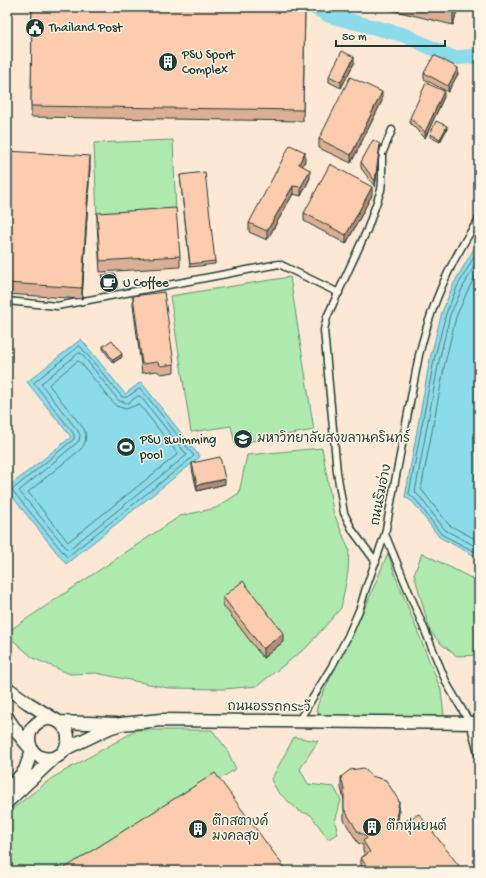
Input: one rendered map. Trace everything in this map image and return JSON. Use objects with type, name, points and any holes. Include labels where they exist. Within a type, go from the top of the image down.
[{"type":"street","points":[[7,688],[28,704],[59,722],[67,731],[68,736],[65,749],[60,755],[49,759],[36,754],[7,717]]},
{"type":"street","points":[[7,792],[25,770],[32,750],[29,738],[33,726],[41,720],[47,719],[59,722],[121,724]]},
{"type":"street","name":"ถนนอรรถกระวี","points":[[65,749],[109,728],[121,724],[166,720],[475,723]]},
{"type":"street","points":[[7,802],[55,757]]},
{"type":"lane","points":[[376,562],[354,531],[344,513],[337,472],[324,330],[327,317],[367,230],[381,190],[382,154],[392,130]]},
{"type":"lane","name":"ถนนริมอ่าง","points":[[298,722],[332,666],[346,640],[360,608],[385,534],[419,354],[425,331],[437,296],[451,266],[479,219]]},
{"type":"lane","points":[[7,301],[58,306],[279,264],[339,293]]},
{"type":"lane","points":[[385,534],[447,684],[475,723],[479,756]]},
{"type":"shaded area","name":"มหาวิทยาลัยสงขลานครินทร์","points":[[7,7],[479,7],[479,871],[7,871]]},
{"type":"green space","points":[[173,140],[176,215],[97,218],[94,143]]},
{"type":"green space","points":[[290,277],[314,430],[235,444],[231,426],[191,432],[170,296]]},
{"type":"green space","points":[[322,448],[333,511],[349,550],[348,572],[341,608],[307,647],[257,686],[224,689],[168,688],[96,673],[70,674],[33,658],[7,635],[7,632],[180,516],[216,508],[239,493],[247,455]]},
{"type":"green space","points":[[388,553],[395,575],[441,690],[444,716],[323,716],[316,711],[319,701],[367,603]]},
{"type":"green space","points":[[422,553],[479,582],[479,655],[457,656],[440,643],[430,631],[414,574]]},
{"type":"green space","points":[[137,730],[212,730],[226,748],[236,769],[68,871],[7,871],[7,813],[52,778]]},
{"type":"green space","points":[[294,737],[318,741],[300,769],[308,784],[334,787],[341,800],[335,822],[338,834],[328,839],[311,815],[299,811],[278,792],[271,780]]},
{"type":"water","points":[[479,240],[479,558],[439,537],[413,502],[405,497],[430,359],[442,312],[454,283]]},
{"type":"water","name":"PSU swimming pool","points":[[81,339],[125,394],[141,382],[200,457],[66,564],[7,490],[7,488],[71,437],[27,382]]},
{"type":"building","name":"PSU Sport Complex","points":[[32,7],[305,7],[303,110],[31,106]]},
{"type":"building","points":[[342,51],[354,57],[341,82],[329,76]]},
{"type":"building","points":[[434,55],[458,68],[448,86],[424,73]]},
{"type":"building","points":[[350,77],[382,92],[351,155],[319,139]]},
{"type":"building","points":[[426,83],[444,91],[425,132],[410,118]]},
{"type":"building","points":[[436,121],[447,126],[440,139],[430,134]]},
{"type":"building","points":[[373,140],[380,144],[375,181],[361,162]]},
{"type":"building","points":[[290,145],[305,152],[299,164],[310,170],[301,187],[293,186],[267,231],[249,223]]},
{"type":"building","points":[[7,151],[90,156],[82,288],[7,283]]},
{"type":"building","points":[[330,164],[372,187],[346,235],[304,213]]},
{"type":"building","points":[[205,172],[215,261],[190,264],[180,175]]},
{"type":"building","points":[[176,208],[180,256],[100,261],[97,213]]},
{"type":"building","name":"U Coffee","points":[[116,274],[117,285],[103,286],[102,275]]},
{"type":"building","points":[[164,292],[174,364],[161,366],[157,362],[142,364],[133,296]]},
{"type":"building","points":[[112,340],[122,354],[113,360],[103,346]]},
{"type":"building","points":[[220,457],[225,479],[197,485],[192,463]]},
{"type":"building","points":[[243,581],[283,633],[263,649],[223,597]]},
{"type":"building","name":"ตึกหุ่นยนต์","points":[[364,768],[371,776],[386,780],[399,801],[396,819],[399,824],[419,814],[463,871],[370,871],[361,858],[370,852],[363,841],[367,838],[365,835],[358,832],[344,809],[344,789],[341,777],[350,770]]},
{"type":"building","name":"ตึกสตางค์ มงคลสุข","points":[[215,773],[287,871],[60,871]]},
{"type":"waterway","points":[[313,7],[331,16],[404,35],[453,58],[479,56]]},
{"type":"place","name":"Thailand Post","points":[[35,28]]},
{"type":"place","name":"PSU Sport Complex","points":[[168,62]]},
{"type":"place","name":"U Coffee","points":[[109,283]]},
{"type":"place","name":"มหาวิทยาลัยสงขลานครินทร์","points":[[243,439]]},
{"type":"place","name":"PSU swimming pool","points":[[126,447]]},
{"type":"place","name":"ตึกหุ่นยนต์","points":[[372,827]]},
{"type":"place","name":"ตึกสตางค์ มงคลสุข","points":[[198,829]]}]
